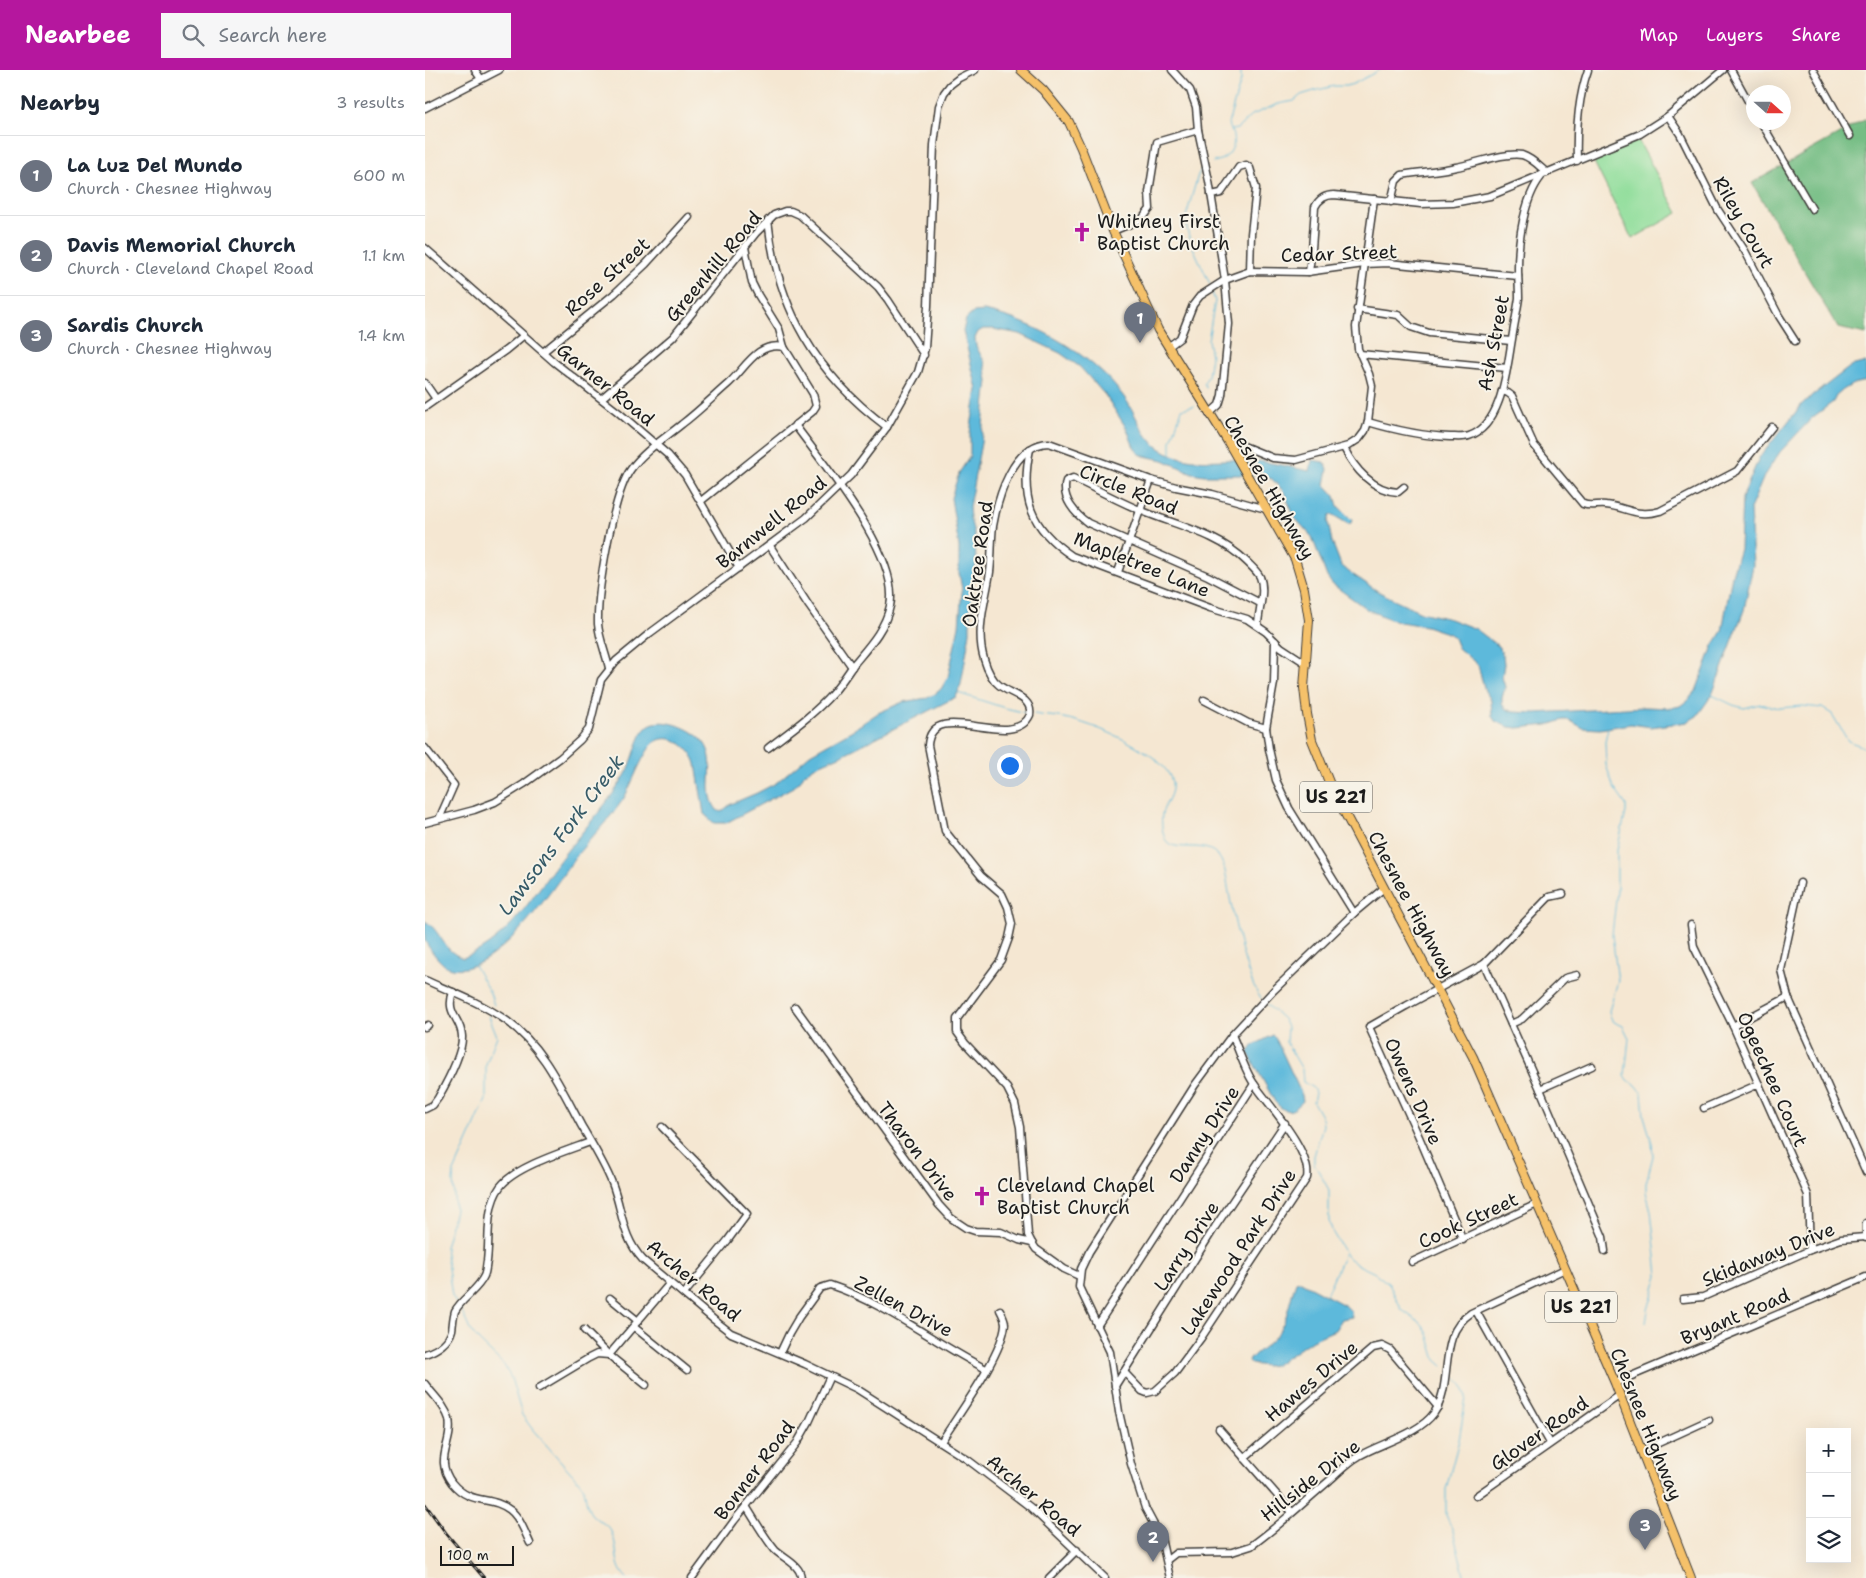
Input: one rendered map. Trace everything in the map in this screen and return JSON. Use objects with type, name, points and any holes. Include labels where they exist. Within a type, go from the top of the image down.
[{"type":"main road","name":"Chesnee Highway","points":[[1021,70],[1047,94],[1069,122],[1113,231],[1168,347],[1228,442],[1289,547],[1301,576],[1309,620],[1304,688],[1309,729],[1318,758],[1331,787],[1473,1057],[1615,1383],[1691,1578]]},
{"type":"street","points":[[475,70],[481,80]]},
{"type":"street","points":[[425,108],[499,70]]},
{"type":"street","name":"Barnwell Road","points":[[425,823],[474,810],[495,802],[543,771],[580,740],[592,724],[598,688],[609,668],[629,648],[806,518],[840,487],[860,464],[887,427],[909,389],[923,355],[928,306],[934,145],[939,106],[944,93],[951,85],[959,78],[975,70]]},
{"type":"street","points":[[1172,70],[1185,83],[1194,98],[1225,280],[1229,324],[1223,394],[1219,405],[1209,414]]},
{"type":"street","points":[[1577,161],[1577,141],[1583,86],[1588,70]]},
{"type":"street","points":[[1309,272],[1315,207],[1324,196],[1334,195],[1391,202],[1437,204],[1475,199],[1502,192],[1640,134],[1668,116],[1723,70]]},
{"type":"street","points":[[1731,70],[1746,97]]},
{"type":"street","points":[[1813,70],[1850,136]]},
{"type":"street","name":"Riley Court","points":[[1668,116],[1680,134],[1718,210],[1745,251],[1779,316],[1795,341]]},
{"type":"street","points":[[1113,231],[1142,218],[1151,207],[1149,192],[1157,142],[1198,130]]},
{"type":"street","points":[[1766,130],[1812,209]]},
{"type":"street","points":[[1391,202],[1396,181],[1402,175],[1458,167],[1503,156],[1524,156],[1534,162],[1544,174]]},
{"type":"street","points":[[1211,196],[1221,194],[1239,167],[1244,165],[1250,168],[1255,188],[1250,271]]},
{"type":"street","name":"Ash Street","points":[[1368,422],[1415,434],[1468,436],[1476,433],[1487,424],[1502,391],[1507,368],[1519,297],[1518,256],[1527,207],[1531,191],[1544,174]]},
{"type":"street","points":[[1228,442],[1236,443],[1273,458],[1288,460],[1304,459],[1344,448],[1359,439],[1365,431],[1368,422],[1372,386],[1356,338],[1357,309],[1374,199]]},
{"type":"street","name":"Greenhill Road","points":[[602,398],[673,337],[745,247],[769,220],[780,212],[791,211],[800,215],[878,287],[923,355]]},
{"type":"street","name":"Rose Street","points":[[543,352],[614,294],[646,264],[689,218]]},
{"type":"street","points":[[769,220],[778,277],[800,331],[821,364],[833,378],[860,406],[887,427]]},
{"type":"street","points":[[701,502],[814,409],[816,402],[784,347],[779,329],[752,282],[745,247]]},
{"type":"street","name":"Garner Road","points":[[425,248],[523,336],[602,398],[674,461],[685,475],[739,568]]},
{"type":"street","name":"Cedar Street","points":[[1168,347],[1177,341],[1182,334],[1196,300],[1225,280],[1250,271],[1309,272],[1364,264],[1396,264],[1518,276]]},
{"type":"street","points":[[1357,309],[1398,315],[1411,327],[1429,333],[1511,341]]},
{"type":"street","points":[[425,407],[507,350],[523,336]]},
{"type":"street","points":[[609,668],[599,632],[598,619],[605,562],[623,483],[632,468],[733,380],[757,352],[773,346],[784,347]]},
{"type":"street","points":[[1360,354],[1507,368]]},
{"type":"street","points":[[425,383],[436,400]]},
{"type":"street","points":[[1502,391],[1508,392],[1513,396],[1536,449],[1583,504],[1587,506],[1605,505],[1635,513],[1653,513],[1737,472],[1772,427]]},
{"type":"street","points":[[767,748],[805,720],[833,693],[875,638],[885,622],[890,604],[891,586],[879,550],[840,487],[795,425]]},
{"type":"street","points":[[1030,449],[1044,444],[1054,444],[1151,480],[1264,506]]},
{"type":"street","points":[[1344,448],[1353,464],[1370,480],[1389,492],[1398,492],[1404,487]]},
{"type":"street","name":"Mapletree Lane","points":[[1030,449],[1026,470],[1026,492],[1029,504],[1039,524],[1053,542],[1072,556],[1210,608],[1247,619],[1258,626],[1275,642],[1307,664]]},
{"type":"street","name":"Oaktree Road","points":[[1030,449],[1013,469],[1004,487],[996,511],[991,568],[983,603],[981,633],[983,656],[993,680],[1000,687],[1025,701],[1029,707],[1030,715],[1023,724],[1001,729],[957,724],[941,725],[932,732],[928,745],[945,831],[981,876],[1002,894],[1011,916],[1011,930],[1001,960],[960,1014],[956,1028],[965,1043],[1007,1088],[1015,1104],[1020,1127],[1028,1235],[1031,1243]]},
{"type":"street","name":"Circle Road","points":[[1258,626],[1262,588],[1261,579],[1238,552],[1222,542],[1141,510],[1073,478],[1069,478],[1065,483],[1071,507],[1082,519],[1129,542],[1208,576],[1260,603]]},
{"type":"street","points":[[1118,572],[1151,480]]},
{"type":"street","points":[[770,546],[852,667]]},
{"type":"street","points":[[1275,642],[1274,683],[1267,728],[1272,765],[1282,795],[1355,914]]},
{"type":"street","points":[[1204,700],[1248,723],[1267,728]]},
{"type":"street","points":[[425,748],[454,784],[439,819]]},
{"type":"street","points":[[1800,883],[1781,970],[1788,997],[1866,1172]]},
{"type":"street","points":[[1170,1578],[1161,1538],[1145,1508],[1137,1485],[1123,1431],[1110,1352],[1081,1292],[1079,1276],[1089,1252],[1195,1085],[1232,1035],[1274,990],[1384,888]]},
{"type":"street","points":[[1438,988],[1483,964],[1549,897],[1563,894]]},
{"type":"street","name":"Ogeechee Court","points":[[1691,925],[1694,947],[1733,1026],[1808,1195],[1810,1250]]},
{"type":"street","points":[[1483,964],[1540,1089],[1603,1237],[1605,1251]]},
{"type":"street","points":[[1511,1024],[1522,1019],[1565,978],[1577,975]]},
{"type":"street","name":"Archer Road","points":[[425,980],[497,1014],[533,1044],[547,1062],[612,1182],[626,1234],[630,1244],[643,1260],[731,1332],[830,1376],[871,1397],[941,1442],[1000,1483],[1030,1507],[1105,1578]]},
{"type":"street","name":"Owens Drive","points":[[1438,988],[1369,1028],[1419,1137],[1463,1240]]},
{"type":"street","points":[[425,1110],[433,1105],[438,1098],[461,1046],[461,1031],[449,1004],[453,992]]},
{"type":"street","points":[[1733,1026],[1788,997]]},
{"type":"street","name":"Tharon Drive","points":[[795,1007],[944,1212],[959,1224],[971,1230],[1001,1232],[1031,1243],[1036,1249],[1064,1269],[1079,1276]]},
{"type":"street","name":"Lakewood Park Drive","points":[[1124,1372],[1142,1391],[1147,1392],[1155,1391],[1170,1378],[1201,1338],[1305,1182],[1308,1174],[1307,1165],[1285,1123],[1254,1084],[1232,1035]]},
{"type":"street","points":[[1540,1089],[1592,1066]]},
{"type":"street","name":"Danny Drive","points":[[1097,1326],[1254,1084]]},
{"type":"street","points":[[1704,1108],[1759,1084]]},
{"type":"street","name":"Larry Drive","points":[[1115,1386],[1244,1182],[1285,1123]]},
{"type":"street","points":[[662,1127],[746,1211],[746,1216],[684,1294]]},
{"type":"street","points":[[425,1354],[433,1351],[449,1338],[455,1313],[485,1275],[489,1250],[489,1221],[494,1197],[500,1186],[510,1176],[536,1163],[590,1142]]},
{"type":"street","name":"Cook Street","points":[[1412,1262],[1463,1240],[1537,1204]]},
{"type":"street","points":[[1866,1223],[1866,1238]]},
{"type":"street","name":"Skidaway Drive","points":[[1683,1299],[1703,1297],[1810,1250],[1841,1239],[1866,1238]]},
{"type":"street","name":"Hillside Drive","points":[[1167,1560],[1176,1552],[1232,1552],[1245,1549],[1256,1542],[1355,1459],[1421,1426],[1438,1407],[1445,1380],[1452,1336],[1461,1320],[1565,1269]]},
{"type":"street","name":"Bryant Road","points":[[1615,1383],[1866,1277]]},
{"type":"street","points":[[609,1355],[670,1283]]},
{"type":"street","name":"Zellen Drive","points":[[780,1353],[791,1330],[810,1302],[822,1286],[830,1285],[892,1313],[965,1358],[987,1368]]},
{"type":"street","points":[[610,1298],[687,1370]]},
{"type":"street","points":[[941,1442],[987,1368],[1002,1338],[1005,1322],[1000,1310]]},
{"type":"street","points":[[1476,1311],[1550,1444]]},
{"type":"street","points":[[584,1330],[609,1355],[646,1385]]},
{"type":"street","name":"Hawes Drive","points":[[1244,1458],[1356,1361],[1379,1346],[1385,1346],[1390,1350],[1438,1407]]},
{"type":"street","points":[[539,1388],[597,1354],[609,1355]]},
{"type":"street","name":"Bonner Road","points":[[692,1578],[801,1436],[830,1376]]},
{"type":"street","points":[[425,1384],[439,1400],[449,1419],[449,1436],[443,1457],[445,1470],[452,1482],[469,1497],[501,1504],[512,1511],[530,1543]]},
{"type":"street","name":"Glover Road","points":[[1476,1496],[1620,1395]]},
{"type":"street","points":[[1641,1452],[1709,1420]]},
{"type":"street","points":[[1219,1429],[1292,1512]]},
{"type":"street","points":[[746,1506],[775,1550],[801,1573],[801,1578]]},
{"type":"street","points":[[1049,1578],[1077,1550]]},
{"type":"green space","points":[[1866,119],[1866,334],[1838,328],[1752,183]]},
{"type":"green space","points":[[1638,140],[1678,213],[1632,239],[1593,160]]},
{"type":"water","points":[[984,311],[1023,323],[1043,332],[1080,354],[1096,367],[1124,397],[1149,439],[1172,455],[1193,460],[1254,461],[1310,471],[1312,460],[1324,462],[1328,469],[1325,485],[1335,496],[1338,506],[1352,520],[1348,524],[1330,515],[1328,522],[1332,542],[1341,565],[1379,592],[1421,612],[1450,619],[1476,629],[1498,646],[1503,655],[1504,664],[1502,677],[1505,687],[1502,704],[1506,709],[1514,712],[1535,713],[1644,707],[1671,708],[1680,706],[1688,700],[1696,691],[1713,646],[1722,631],[1732,575],[1740,549],[1742,498],[1759,458],[1803,403],[1851,366],[1866,362],[1866,381],[1853,384],[1843,390],[1836,396],[1833,402],[1813,417],[1780,452],[1765,474],[1750,509],[1753,565],[1744,610],[1712,695],[1697,716],[1687,722],[1651,727],[1631,724],[1600,729],[1583,728],[1569,720],[1563,720],[1548,725],[1518,728],[1509,727],[1495,721],[1492,716],[1491,700],[1485,691],[1478,665],[1458,648],[1450,634],[1426,626],[1400,622],[1368,610],[1332,584],[1327,577],[1312,537],[1295,518],[1284,492],[1272,479],[1259,475],[1204,475],[1192,473],[1163,460],[1138,453],[1127,429],[1105,395],[1080,367],[1060,353],[1020,334],[983,329],[978,332],[975,338],[976,346],[985,363],[988,381],[981,443],[969,507],[975,537],[976,562],[970,611],[970,632],[961,684],[956,697],[844,754],[816,766],[804,774],[793,787],[726,823],[714,823],[704,814],[696,764],[686,748],[674,740],[661,739],[655,742],[647,752],[619,805],[578,854],[521,929],[502,947],[483,961],[464,968],[444,965],[425,940],[425,921],[431,925],[451,951],[463,958],[480,950],[509,927],[612,794],[626,774],[641,735],[653,723],[665,722],[678,726],[695,734],[704,742],[709,751],[712,801],[717,810],[721,812],[731,804],[776,783],[810,754],[878,713],[903,702],[927,698],[941,689],[948,677],[959,626],[962,589],[959,573],[959,547],[951,498],[959,473],[970,456],[970,433],[977,389],[963,331],[966,319],[974,312]]},
{"type":"water","points":[[1273,1035],[1302,1095],[1303,1101],[1293,1110],[1283,1109],[1275,1102],[1248,1053],[1254,1045]]},
{"type":"water","points":[[1299,1281],[1346,1306],[1351,1311],[1352,1317],[1342,1319],[1335,1330],[1312,1340],[1274,1365],[1251,1364],[1249,1362],[1250,1359],[1279,1332],[1296,1282]]},
{"type":"waterway","points":[[1213,162],[1225,157],[1232,148],[1233,137],[1228,124],[1241,80],[1241,70]]},
{"type":"waterway","points":[[1231,130],[1237,129],[1252,115],[1278,104],[1294,101],[1301,95],[1314,91],[1353,84],[1380,70]]},
{"type":"waterway","points":[[1202,168],[1198,175],[1185,220],[1190,241],[1210,284]]},
{"type":"waterway","points":[[1206,388],[1204,383],[1208,376],[1211,356],[1208,340],[1215,301],[1212,292]]},
{"type":"waterway","points":[[1171,454],[1171,441],[1182,409],[1194,406]]},
{"type":"waterway","points":[[958,693],[1026,713]]},
{"type":"waterway","points":[[1712,695],[1744,708],[1760,704],[1780,708],[1803,706],[1822,708],[1832,714],[1848,741],[1866,748]]},
{"type":"waterway","points":[[1034,714],[1076,721],[1108,733],[1142,750],[1167,771],[1172,787],[1171,795],[1162,814],[1164,836],[1167,842],[1173,845],[1205,848],[1213,851],[1219,857],[1225,870],[1241,948],[1251,979],[1261,998]]},
{"type":"waterway","points":[[1608,728],[1605,741],[1606,765],[1614,788],[1626,805],[1617,850],[1617,891],[1612,935],[1618,981],[1609,1011],[1611,1018],[1614,1022],[1623,1026],[1629,1038],[1625,1075],[1642,1093],[1644,1116],[1652,1143],[1653,1156],[1646,1183],[1646,1192],[1651,1211],[1658,1275],[1646,1322]]},
{"type":"waterway","points":[[474,965],[490,993],[494,1005]]},
{"type":"waterway","points":[[1266,1004],[1283,1019],[1287,1027],[1286,1042],[1302,1069],[1303,1082],[1313,1088],[1315,1093],[1313,1102],[1322,1118],[1323,1125],[1314,1156],[1314,1163],[1329,1190],[1329,1221],[1333,1233],[1347,1257],[1356,1264],[1375,1273],[1389,1284],[1402,1310],[1423,1325],[1428,1334],[1436,1360],[1443,1366]]},
{"type":"waterway","points":[[456,1303],[452,1296],[445,1247],[455,1210],[454,1172],[486,1100],[486,1064],[497,1036],[489,1016]]},
{"type":"waterway","points":[[1326,1295],[1344,1254]]},
{"type":"waterway","points":[[461,1310],[470,1330],[504,1365],[511,1378],[522,1415],[582,1485],[588,1508],[592,1515],[611,1531],[618,1563],[627,1578]]},
{"type":"waterway","points":[[1450,1372],[1463,1386],[1466,1398],[1459,1440],[1446,1489],[1446,1515],[1453,1531],[1465,1578]]},
{"type":"railway","points":[[425,1504],[446,1533],[484,1578]]},
{"type":"place","name":"Whitney First Baptist Church","points":[[1082,232]]},
{"type":"place","name":"La Luz Del Mundo","points":[[1140,343]]},
{"type":"place","name":"Cleveland Chapel Baptist Church","points":[[982,1196]]},
{"type":"place","name":"Sardis Church","points":[[1645,1550]]},
{"type":"place","name":"Davis Memorial Church","points":[[1153,1562]]},
{"type":"water label","name":"Lawsons Fork Creek","points":[[561,835]]}]
